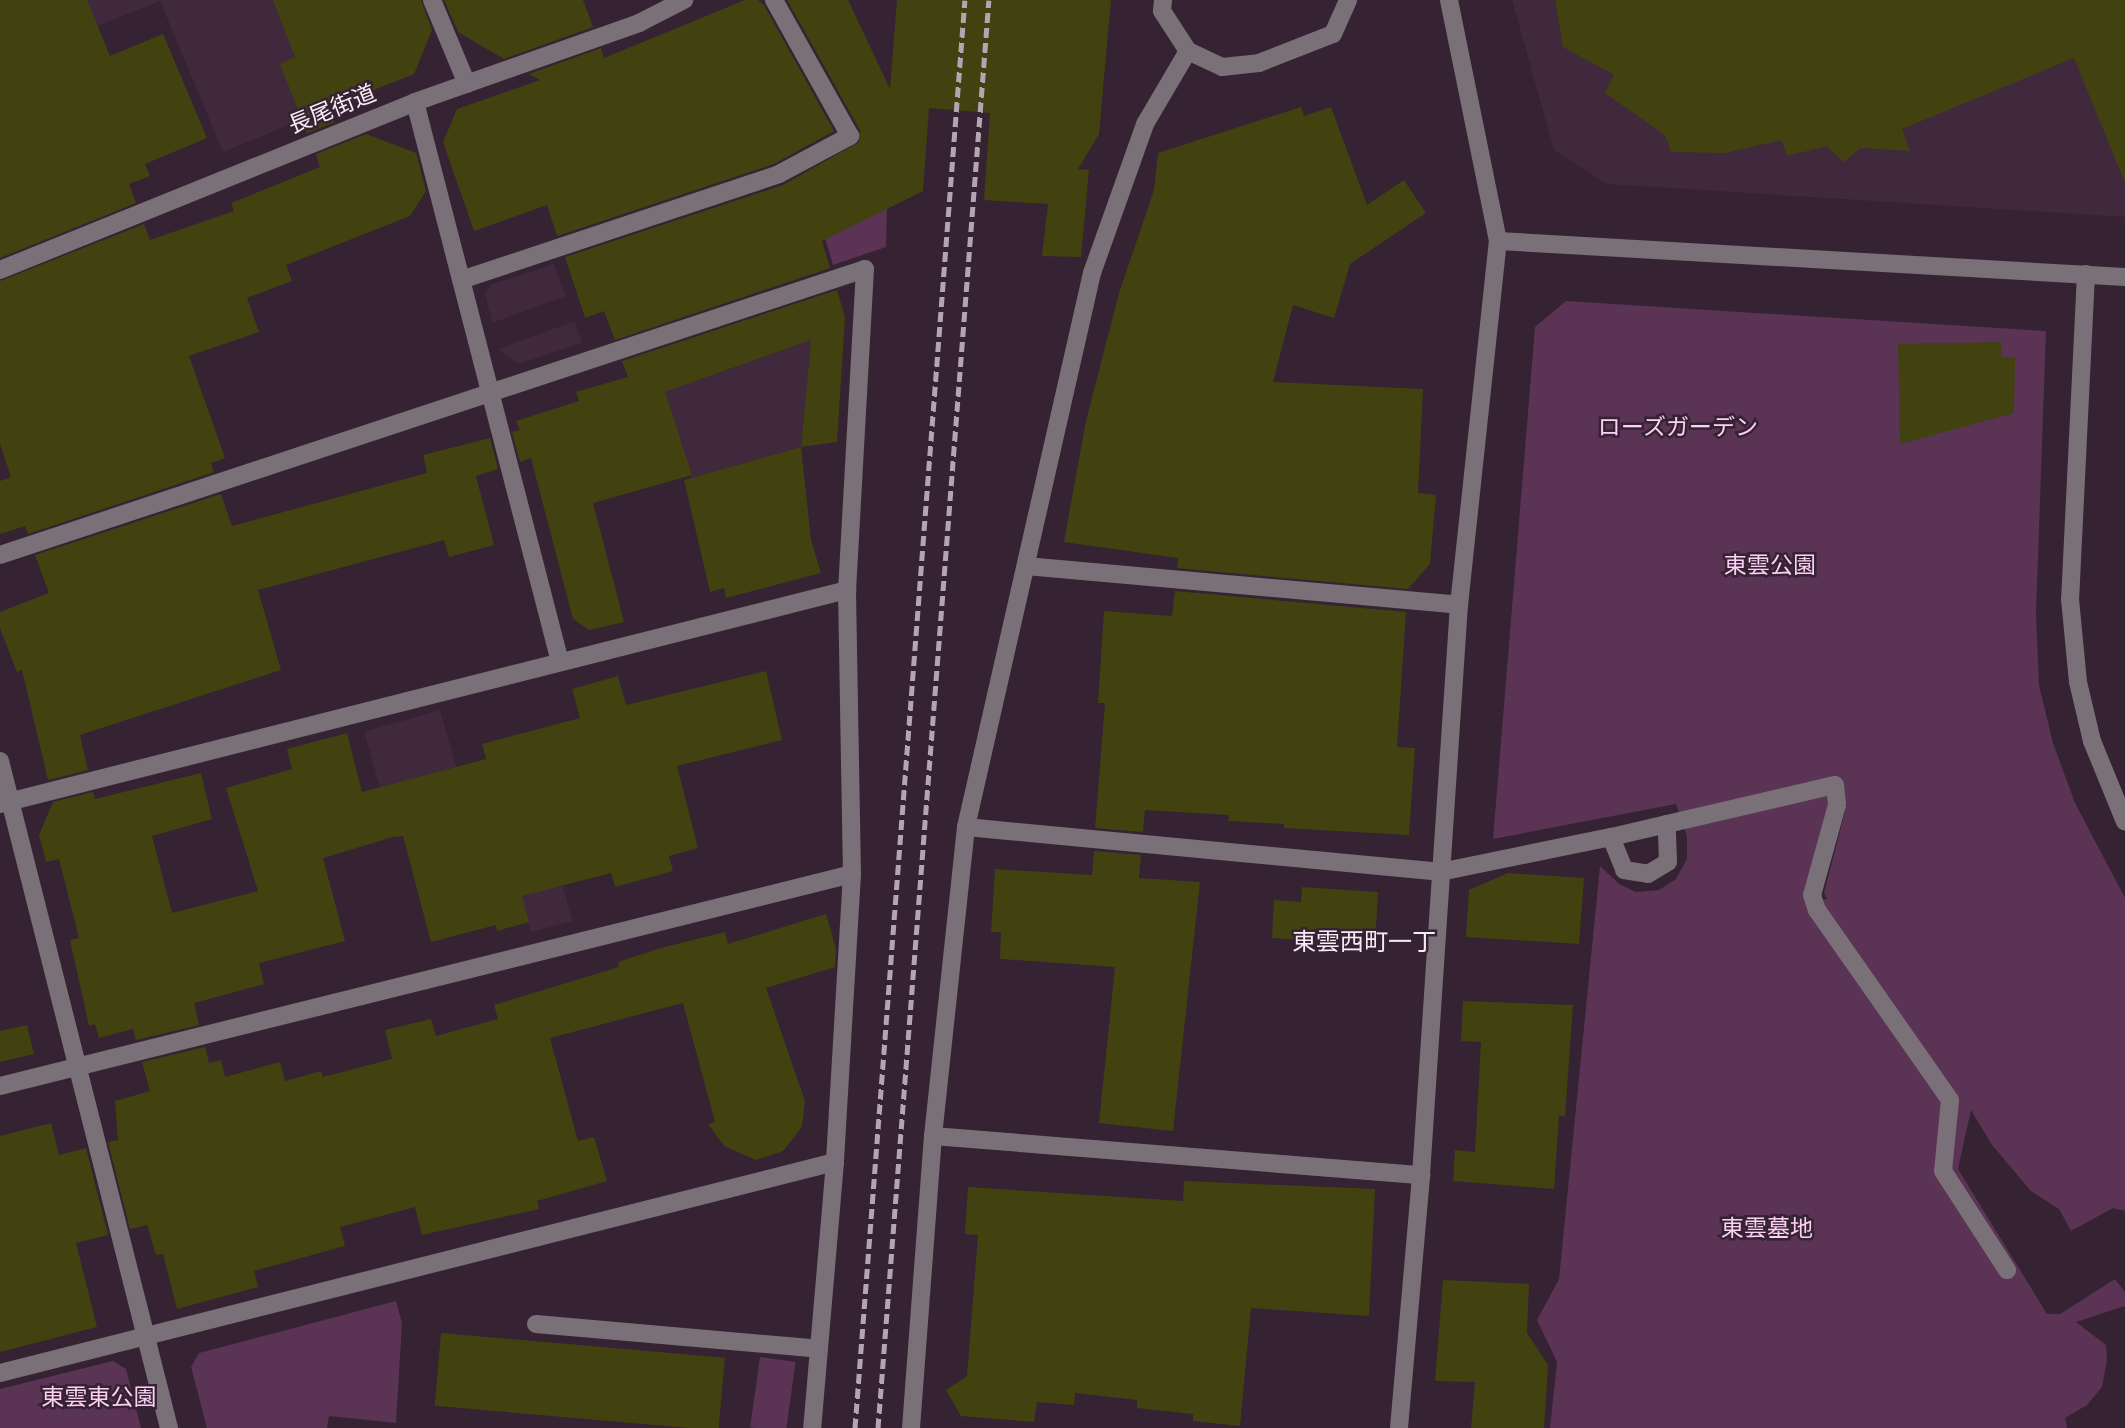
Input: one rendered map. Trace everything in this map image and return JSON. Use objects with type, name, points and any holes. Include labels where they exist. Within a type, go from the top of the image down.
[{"type":"street","points":[[432,0],[467,84]]},
{"type":"street","name":"長尾街道","points":[[0,270],[415,102],[639,23],[684,0]]},
{"type":"street","points":[[461,280],[779,174],[850,136],[774,0]]},
{"type":"street","points":[[1163,0],[1162,11],[1188,51],[1222,67],[1259,63],[1333,34],[1348,0]]},
{"type":"street","points":[[1399,1428],[1421,1175],[1459,605],[1498,241],[1449,0]]},
{"type":"street","points":[[911,1428],[933,1136],[966,827],[1092,273],[1145,124],[1188,51]]},
{"type":"street","points":[[415,102],[560,662]]},
{"type":"street","points":[[1498,241],[2125,277]]},
{"type":"street","points":[[0,555],[865,269],[847,590],[852,874],[835,1162],[812,1428]]},
{"type":"street","points":[[2086,274],[2070,599],[2078,682],[2092,741],[2125,822]]},
{"type":"street","points":[[1026,566],[1459,605]]},
{"type":"street","points":[[5,803],[847,590]]},
{"type":"street","points":[[0,761],[5,803],[169,1428]]},
{"type":"street","points":[[966,827],[1440,872],[1835,785],[1837,805],[1812,895],[1817,910],[1951,1100],[1943,1171],[2007,1270]]},
{"type":"street","points":[[1611,836],[1624,870],[1648,874],[1668,862],[1667,824]]},
{"type":"street","points":[[0,1086],[852,874]]},
{"type":"street","points":[[933,1136],[1421,1175]]},
{"type":"street","points":[[0,1373],[835,1162]]},
{"type":"street","points":[[536,1324],[819,1349]]},
{"type":"shaded area","points":[[87,0],[413,0],[429,38],[414,74],[223,152],[160,1],[97,26]]},
{"type":"shaded area","points":[[1512,0],[2125,0],[2125,217],[1607,184],[1554,150]]},
{"type":"shaded area","points":[[554,264],[566,296],[492,323],[485,293],[492,284]]},
{"type":"shaded area","points":[[575,321],[582,343],[519,364],[498,349]]},
{"type":"shaded area","points":[[811,340],[801,447],[692,478],[654,357],[694,382]]},
{"type":"shaded area","points":[[440,710],[456,767],[380,788],[364,732]]},
{"type":"shaded area","points":[[542,808],[572,921],[531,932],[500,819]]},
{"type":"green space","points":[[887,208],[886,247],[833,265],[822,228]]},
{"type":"green space","name":"東雲公園","points":[[1566,301],[2046,331],[2036,614],[2039,685],[2053,743],[2075,803],[2125,898],[2125,1211],[2113,1208],[2071,1231],[2059,1209],[2031,1191],[1992,1145],[1971,1110],[1958,1169],[2047,1314],[2060,1314],[2115,1279],[2125,1292],[2125,1306],[2076,1322],[2106,1345],[2107,1360],[2102,1387],[2087,1405],[2065,1418],[2067,1428],[1550,1428],[1557,1362],[1537,1320],[1559,1279],[1600,866],[1619,884],[1636,892],[1659,890],[1676,879],[1687,859],[1687,837],[1676,804],[1493,839],[1535,327]],"holes":[[[1847,804],[1824,893],[1827,899],[1804,902],[1827,810]]]},
{"type":"green space","points":[[396,1301],[402,1323],[396,1423],[329,1416],[327,1428],[207,1428],[191,1367],[199,1353]]},
{"type":"green space","points":[[760,1357],[796,1362],[786,1428],[750,1427]]},
{"type":"green space","name":"東雲東公園","points":[[113,1361],[126,1369],[141,1428],[0,1428],[0,1389]]},
{"type":"building","points":[[0,0],[87,0],[110,56],[163,34],[207,138],[145,164],[150,176],[129,184],[136,203],[0,258]]},
{"type":"building","points":[[273,0],[421,0],[432,30],[414,74],[312,114],[335,122],[307,133],[280,64],[295,57]]},
{"type":"building","points":[[444,0],[583,0],[593,27],[504,59],[458,32]]},
{"type":"building","points":[[745,0],[758,0],[764,5],[834,131],[774,164],[557,236],[547,205],[474,231],[443,142],[457,109],[540,80],[529,74],[601,48],[604,58]]},
{"type":"building","points":[[787,0],[848,0],[890,89],[897,0],[1111,0],[1099,134],[1078,169],[1089,170],[1081,257],[1042,256],[1048,204],[984,200],[990,113],[929,108],[923,191],[822,241],[830,268],[615,340],[604,311],[585,318],[565,257],[783,185],[859,142],[860,130]]},
{"type":"building","points":[[1555,0],[2125,0],[2125,183],[2074,58],[1902,129],[1910,151],[1861,148],[1843,162],[1827,146],[1787,156],[1782,140],[1725,153],[1671,152],[1665,135],[1605,93],[1614,75],[1563,47]]},
{"type":"building","points":[[1301,107],[1304,116],[1331,107],[1367,205],[1404,180],[1426,213],[1350,264],[1334,318],[1293,305],[1273,382],[1423,389],[1418,493],[1436,495],[1430,564],[1408,589],[1177,568],[1178,558],[1064,542],[1086,421],[1119,293],[1154,190],[1158,153]]},
{"type":"building","points":[[366,134],[416,153],[426,191],[410,216],[286,265],[292,281],[247,298],[259,332],[189,356],[225,458],[211,463],[214,472],[28,534],[25,526],[0,534],[0,481],[11,477],[0,444],[0,281],[144,224],[150,240],[234,211],[231,203],[320,167],[316,154]]},
{"type":"building","points":[[837,290],[845,317],[837,442],[801,447],[811,340],[665,392],[692,475],[593,503],[624,622],[589,630],[573,619],[531,458],[520,462],[512,432],[520,430],[516,421],[579,401],[576,392],[628,377],[622,361]]},
{"type":"building","points":[[2001,342],[2002,358],[2015,357],[2014,413],[1900,444],[1898,344]]},
{"type":"building","points":[[490,438],[498,469],[476,476],[494,545],[449,557],[444,540],[258,590],[281,670],[80,735],[88,770],[48,780],[22,670],[17,672],[0,628],[0,612],[49,593],[35,555],[221,494],[232,526],[427,473],[423,455]]},
{"type":"building","points":[[801,447],[811,540],[821,573],[726,598],[724,588],[710,592],[684,480]]},
{"type":"building","points":[[1175,591],[1406,612],[1397,747],[1415,748],[1409,835],[1284,828],[1284,824],[1228,821],[1229,815],[1145,810],[1143,832],[1095,828],[1105,703],[1098,703],[1104,611],[1172,616]]},
{"type":"building","points":[[766,671],[782,740],[677,766],[698,848],[669,856],[673,871],[615,887],[611,873],[522,896],[529,922],[497,931],[496,925],[431,942],[403,836],[393,837],[323,858],[345,941],[259,963],[264,984],[194,1003],[199,1025],[136,1040],[133,1029],[99,1038],[95,1024],[89,1026],[70,940],[79,938],[59,859],[46,862],[39,835],[53,802],[93,792],[95,799],[201,773],[212,819],[152,836],[172,913],[258,891],[226,788],[292,769],[287,749],[347,733],[362,792],[486,759],[482,744],[580,718],[572,689],[618,676],[626,705]]},
{"type":"building","points":[[1094,851],[1141,855],[1139,878],[1200,882],[1173,1131],[1099,1123],[1115,967],[1000,959],[1001,932],[991,932],[995,869],[1092,875]]},
{"type":"building","points":[[1508,873],[1584,878],[1579,944],[1466,937],[1469,890]]},
{"type":"building","points":[[1302,887],[1378,892],[1375,944],[1272,938],[1274,900],[1301,902]]},
{"type":"building","points":[[826,914],[836,949],[835,967],[766,988],[805,1101],[802,1127],[783,1151],[756,1160],[724,1146],[708,1124],[715,1122],[683,1003],[550,1038],[578,1141],[594,1137],[607,1181],[537,1201],[539,1209],[422,1235],[415,1207],[340,1227],[345,1246],[254,1271],[258,1287],[177,1309],[163,1254],[156,1255],[147,1225],[130,1229],[108,1142],[118,1140],[115,1101],[150,1091],[142,1062],[205,1047],[209,1063],[221,1060],[225,1077],[280,1062],[285,1081],[321,1071],[323,1077],[392,1059],[385,1030],[431,1019],[436,1036],[498,1019],[494,1005],[619,967],[618,962],[661,948],[725,932],[728,944]]},
{"type":"building","points":[[1463,1001],[1573,1005],[1565,1116],[1559,1116],[1554,1189],[1453,1181],[1455,1150],[1475,1152],[1481,1042],[1461,1041]]},
{"type":"building","points":[[27,1025],[34,1054],[0,1062],[0,1031]]},
{"type":"building","points":[[51,1123],[59,1155],[86,1148],[108,1235],[76,1243],[97,1327],[0,1352],[0,1136]]},
{"type":"building","points":[[1184,1181],[1375,1189],[1369,1316],[1251,1308],[1240,1426],[1193,1421],[1193,1414],[1137,1408],[1137,1400],[1075,1393],[1074,1405],[1037,1402],[1034,1422],[961,1416],[946,1390],[967,1376],[978,1235],[965,1234],[968,1187],[1183,1201]]},
{"type":"building","points":[[1443,1280],[1529,1284],[1527,1333],[1548,1365],[1544,1428],[1471,1428],[1475,1382],[1435,1381]]},
{"type":"building","points":[[441,1333],[725,1358],[719,1428],[689,1428],[435,1406]]},
{"type":"railway","points":[[855,1428],[965,0]]},
{"type":"railway","points":[[878,1428],[989,0]]},
{"type":"district","name":"東雲西町一丁","points":[[1364,943]]},
{"type":"park label","name":"ローズガーデン","points":[[1678,427]]},
{"type":"park label","name":"東雲墓地","points":[[1767,1228]]}]
